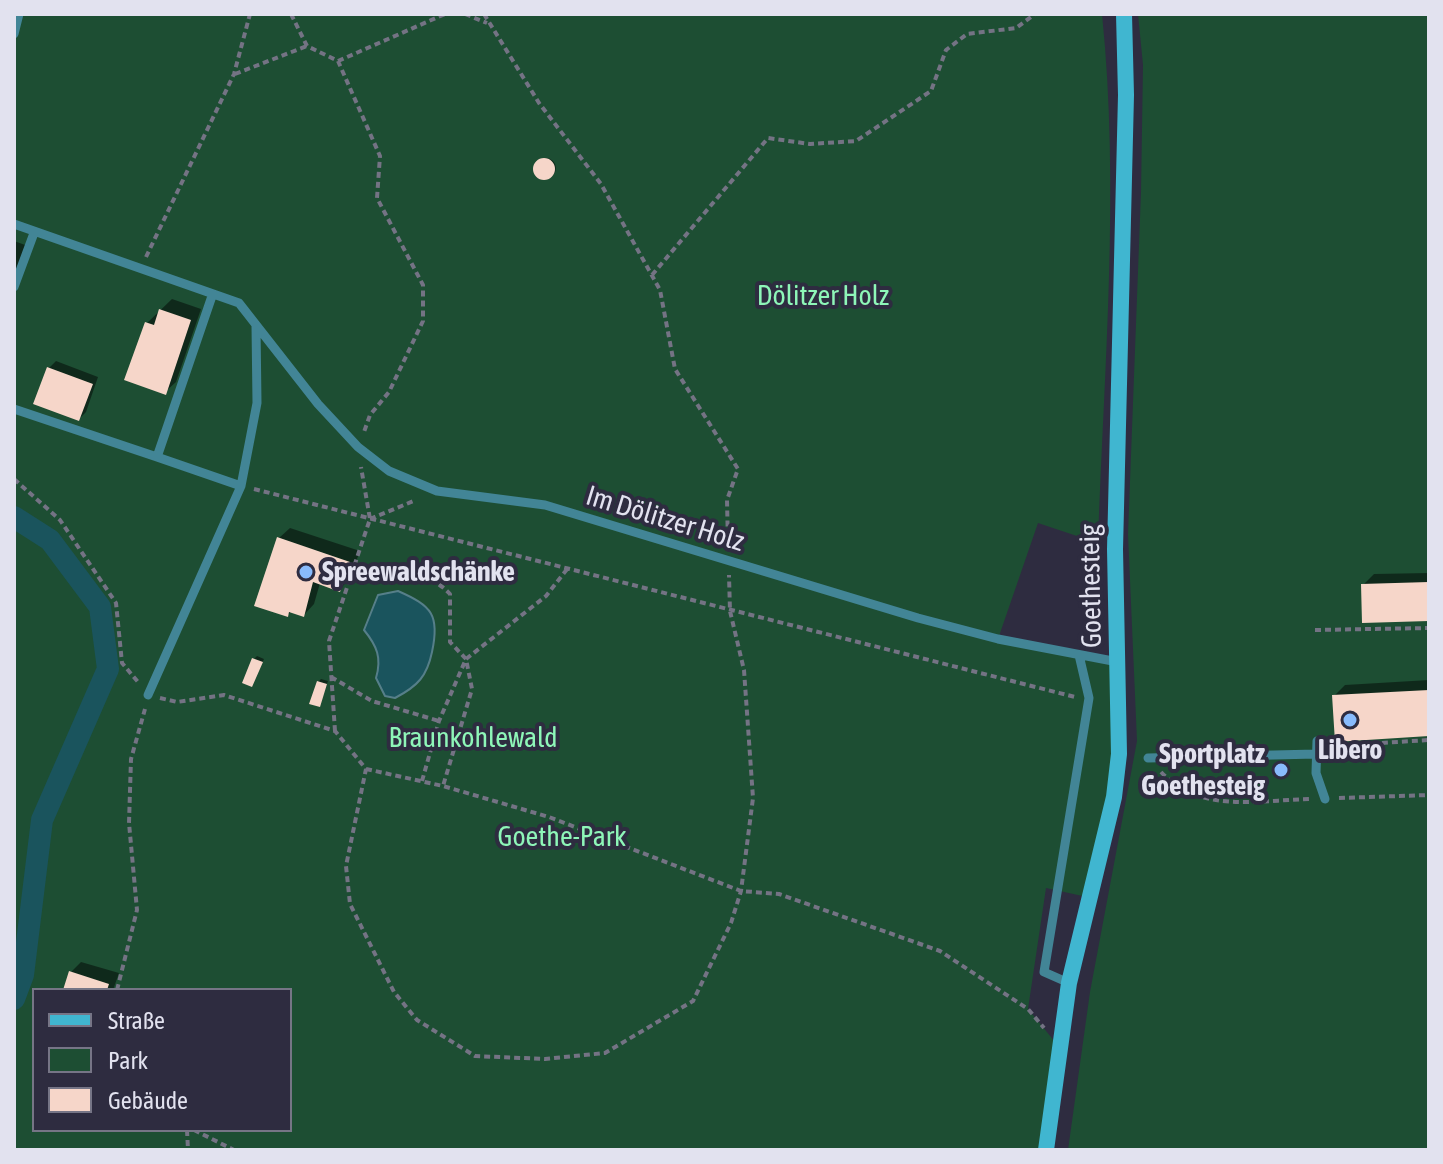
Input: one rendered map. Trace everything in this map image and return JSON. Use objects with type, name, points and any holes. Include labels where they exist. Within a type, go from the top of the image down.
[{"type":"main road","name":"Goethesteig","points":[[1046,1150],[1069,983],[1090,885],[1114,797],[1119,754],[1115,549],[1126,95],[1124,14]]},
{"type":"lane","points":[[14,34],[19,14]]},
{"type":"lane","name":"Im Dölitzer Holz","points":[[14,224],[239,303],[358,447],[389,471],[437,491],[545,505],[918,618],[1119,662]]},
{"type":"lane","points":[[14,287],[34,233]]},
{"type":"lane","points":[[157,457],[212,296]]},
{"type":"lane","points":[[148,695],[241,486],[257,403],[256,326]]},
{"type":"lane","points":[[14,409],[241,486]]},
{"type":"lane","points":[[1069,983],[1044,972],[1089,698],[1079,655]]},
{"type":"lane","points":[[1148,758],[1316,747],[1316,773],[1325,799]]},
{"type":"path","points":[[141,267],[234,74],[250,14]]},
{"type":"path","points":[[291,14],[307,46],[338,61],[380,156],[377,198],[423,285],[423,321],[389,392],[370,415],[358,447],[370,519],[329,641],[335,731]]},
{"type":"path","points":[[338,61],[445,14]]},
{"type":"path","points":[[465,14],[489,24]]},
{"type":"path","points":[[366,769],[346,866],[350,904],[394,992],[417,1020],[475,1056],[545,1059],[605,1053],[693,1001],[731,923],[741,891],[753,798],[744,670],[730,611],[727,500],[738,469],[675,369],[660,290],[601,184],[539,103],[484,14]]},
{"type":"path","points":[[652,276],[768,138],[810,144],[856,141],[931,91],[946,50],[967,34],[1016,28],[1035,14]]},
{"type":"path","points":[[234,74],[307,46]]},
{"type":"path","points":[[14,479],[60,520],[116,603],[122,663],[148,695],[177,702],[224,695],[335,731],[366,769],[443,786],[549,817],[741,891],[779,894],[940,951],[1028,1009],[1060,1048]]},
{"type":"path","points":[[241,486],[730,611],[1089,698]]},
{"type":"path","points":[[370,519],[437,491]]},
{"type":"path","points":[[422,781],[439,721],[466,659],[546,596],[568,568]]},
{"type":"path","points":[[351,578],[407,573],[440,583],[450,594],[450,642],[466,659],[472,689],[443,786]]},
{"type":"path","points":[[1315,630],[1429,628]]},
{"type":"path","points":[[331,677],[372,701],[439,721]]},
{"type":"path","points":[[118,988],[137,910],[129,823],[131,759],[148,695]]},
{"type":"path","points":[[1316,747],[1429,740]]},
{"type":"path","points":[[1148,758],[1176,788],[1205,801],[1429,795]]},
{"type":"path","points":[[198,1132],[234,1150]]},
{"type":"green space","points":[[14,14],[1102,14],[1110,146],[1110,212],[1098,543],[1038,523],[998,639],[1119,662],[1119,754],[1087,897],[1046,888],[1028,1009],[1060,1048],[1046,1150],[14,1150]]},
{"type":"green space","points":[[1138,14],[1429,14],[1429,1150],[1068,1150],[1090,992],[1137,741],[1128,534],[1141,192],[1143,65]]},
{"type":"shaded area","points":[[398,591],[426,607],[434,620],[435,629],[432,652],[424,674],[410,689],[395,698],[385,696],[376,678],[377,652],[364,630],[378,595]]},
{"type":"building","points":[[544,158],[552,161],[555,169],[552,177],[544,180],[536,177],[533,169],[536,161]]},
{"type":"building","points":[[159,309],[191,320],[166,395],[124,380],[145,322],[154,325]]},
{"type":"building","points":[[47,367],[93,384],[79,421],[33,404]]},
{"type":"building","name":"Spreewaldschänke","points":[[277,537],[350,562],[340,592],[313,582],[304,617],[289,612],[288,617],[254,606]]},
{"type":"building","points":[[1429,582],[1429,621],[1362,623],[1361,584]]},
{"type":"building","points":[[252,658],[263,662],[252,687],[242,683]]},
{"type":"building","points":[[317,681],[327,684],[320,707],[309,704]]},
{"type":"building","points":[[1429,690],[1429,736],[1335,742],[1332,695]]},
{"type":"building","points":[[69,971],[109,984],[108,988],[64,988]]},
{"type":"waterway","points":[[14,517],[50,540],[100,607],[108,669],[42,820],[23,975],[14,999]]},
{"type":"place","name":"Spreewaldschänke","points":[[306,572]]},
{"type":"place","name":"Libero","points":[[1350,720]]},
{"type":"place","name":"Sportplatz Goethesteig","points":[[1281,770]]},
{"type":"park label","name":"Dölitzer Holz","points":[[823,296]]},
{"type":"park label","name":"Braunkohlewald","points":[[473,738]]},
{"type":"park label","name":"Goethe-Park","points":[[562,837]]}]
